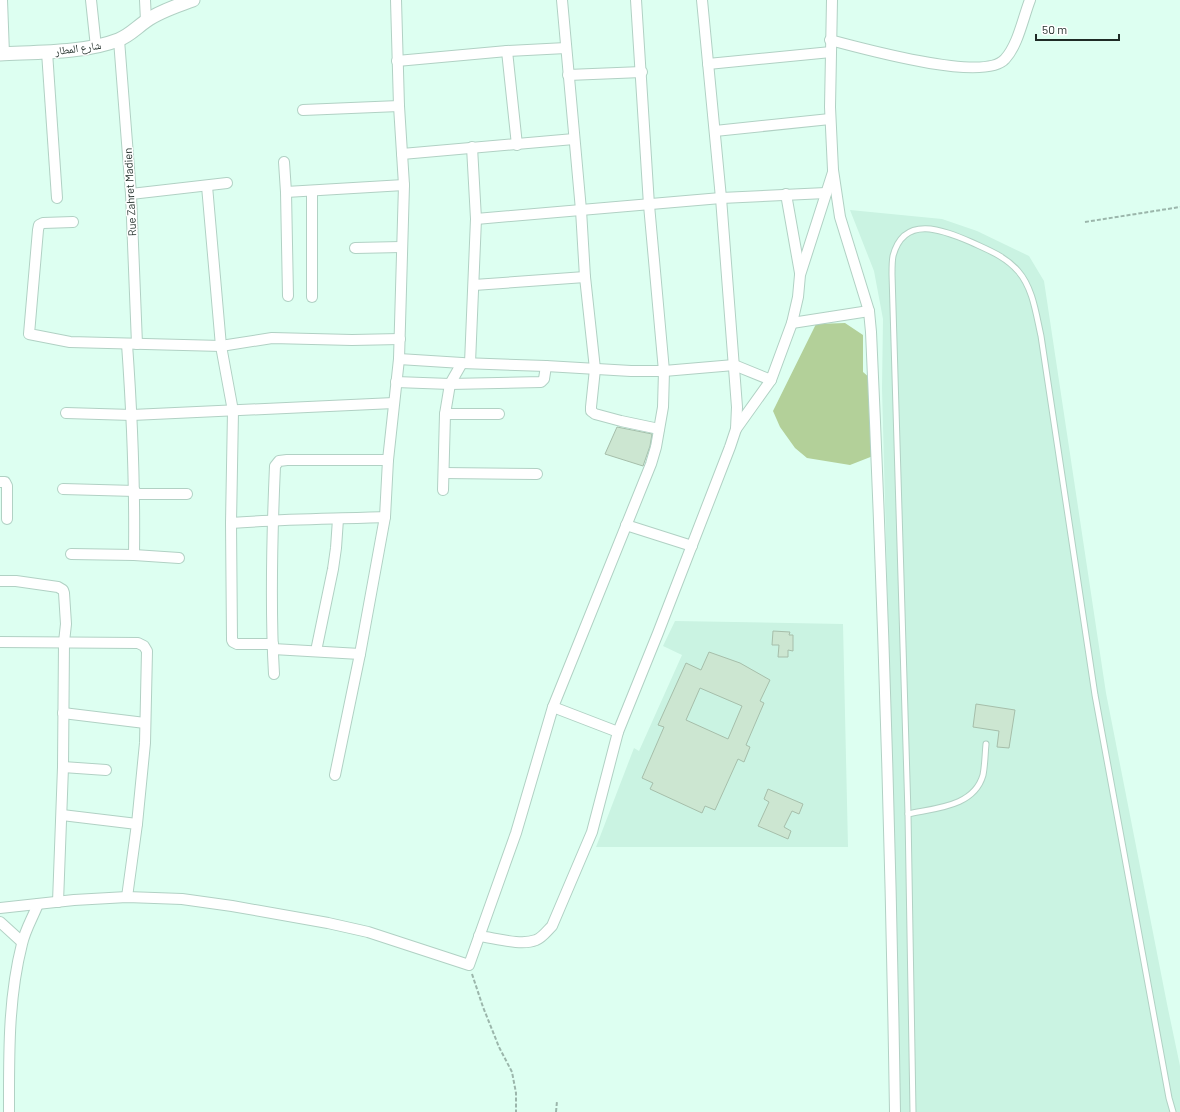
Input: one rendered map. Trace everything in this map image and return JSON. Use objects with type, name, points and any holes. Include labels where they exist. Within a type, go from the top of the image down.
[{"type":"street","points":[[2,0],[2,54]]},
{"type":"street","points":[[91,0],[96,47]]},
{"type":"street","points":[[145,0],[146,21]]},
{"type":"street","name":"شارع المطار","points":[[2,54],[47,52],[96,47],[119,40],[137,29],[146,21],[170,8],[193,0]]},
{"type":"street","points":[[335,775],[360,654],[385,517],[388,460],[400,339],[404,185],[397,61],[396,0]]},
{"type":"street","points":[[562,0],[581,210],[585,277],[595,368],[591,407],[595,414],[660,429]]},
{"type":"street","points":[[0,908],[127,897],[182,899],[232,906],[328,923],[368,932],[469,965],[516,833],[553,708],[651,464],[660,429],[663,408],[664,371],[649,205],[642,72],[636,0]]},
{"type":"street","points":[[702,0],[721,198],[737,407],[736,429]]},
{"type":"street","points":[[832,0],[830,40],[830,119],[833,170],[840,217],[869,311],[882,573],[891,875],[895,1112]]},
{"type":"street","points":[[830,40],[885,55],[913,60],[975,68],[986,67],[998,64],[1005,59],[1014,46],[1030,0]]},
{"type":"street","name":"Rue Zahret Madien","points":[[119,40],[130,194],[132,415],[135,492],[134,555]]},
{"type":"street","points":[[397,61],[507,51],[566,48]]},
{"type":"street","points":[[507,51],[517,144]]},
{"type":"street","points":[[47,52],[57,198]]},
{"type":"street","points":[[708,64],[831,52]]},
{"type":"street","points":[[568,75],[642,72]]},
{"type":"street","points":[[303,110],[399,106]]},
{"type":"street","points":[[715,131],[830,119]]},
{"type":"street","points":[[402,154],[574,139]]},
{"type":"street","points":[[443,490],[445,414],[450,384],[466,363],[474,285],[476,219],[472,147]]},
{"type":"street","points":[[284,162],[288,296]]},
{"type":"street","points":[[479,936],[522,943],[536,940],[544,935],[552,926],[592,832],[618,732],[692,546],[736,429],[771,380],[792,323],[798,297],[800,275],[833,170]]},
{"type":"street","points":[[130,194],[227,183]]},
{"type":"street","points":[[286,192],[312,192],[404,185]]},
{"type":"street","points":[[207,186],[221,346],[233,411],[231,523],[232,640],[237,644],[360,654]]},
{"type":"street","points":[[312,192],[312,298]]},
{"type":"street","points":[[476,219],[721,198],[826,193]]},
{"type":"street","points":[[786,194],[800,275]]},
{"type":"street","points":[[73,222],[42,223],[39,225],[29,334],[70,342],[221,346],[272,338],[352,340],[400,339]]},
{"type":"street","points":[[355,248],[402,247]]},
{"type":"street","points":[[474,285],[585,277]]},
{"type":"street","points":[[792,323],[869,311]]},
{"type":"street","points":[[398,359],[631,371],[664,371],[734,365],[771,380]]},
{"type":"street","points":[[396,382],[450,384],[541,382],[544,379],[546,366]]},
{"type":"street","points":[[66,413],[132,415],[394,404]]},
{"type":"street","points":[[445,414],[499,414]]},
{"type":"street","points":[[274,674],[273,519],[275,466],[279,461],[388,460]]},
{"type":"street","points":[[444,473],[537,474]]},
{"type":"street","points":[[0,482],[5,482],[7,486],[7,519]]},
{"type":"street","points":[[63,489],[187,494]]},
{"type":"street","points":[[231,523],[273,519],[385,517]]},
{"type":"street","points":[[316,651],[333,569],[338,519]]},
{"type":"street","points":[[626,526],[692,546]]},
{"type":"street","points":[[71,554],[134,555],[179,558]]},
{"type":"street","points":[[0,581],[16,581],[58,587],[63,590],[66,624],[64,642],[62,815],[58,902]]},
{"type":"street","points":[[0,642],[138,643],[144,646],[147,652],[145,743],[127,897]]},
{"type":"street","points":[[553,708],[618,732]]},
{"type":"street","points":[[63,713],[145,723]]},
{"type":"street","points":[[63,767],[106,770]]},
{"type":"street","points":[[62,815],[136,824]]},
{"type":"street","points":[[9,1112],[10,1032],[12,1005],[22,942],[38,904]]},
{"type":"street","points":[[0,922],[22,942]]},
{"type":"lane","points":[[913,1112],[908,814],[892,274],[893,257],[898,243],[909,232],[924,228],[938,230],[967,240],[994,252],[1007,260],[1018,271],[1027,285],[1032,300],[1041,336],[1095,695],[1169,1098],[1173,1112]]},
{"type":"lane","points":[[908,814],[960,802],[970,795],[978,786],[983,775],[986,744]]},
{"type":"path","points":[[1086,222],[1180,207]]},
{"type":"path","points":[[469,965],[483,1007],[512,1072],[516,1093],[516,1112]]},
{"type":"path","points":[[556,1112],[557,1101]]},
{"type":"shaded area","points":[[850,210],[942,219],[977,231],[1029,256],[1044,281],[1106,693],[1180,1066],[1180,1112],[899,1112],[896,923],[882,388],[883,319],[874,271]]},
{"type":"shaded area","points":[[675,621],[843,624],[848,847],[596,847],[634,748],[639,751],[682,655],[663,646]]},
{"type":"green space","points":[[845,323],[863,335],[863,372],[870,378],[873,456],[850,465],[807,458],[795,448],[780,427],[773,411],[816,324]]},
{"type":"building","points":[[617,427],[652,434],[650,446],[643,466],[605,454]]},
{"type":"building","points":[[773,631],[790,632],[789,635],[793,635],[793,651],[788,650],[788,657],[778,657],[779,645],[772,645]]},
{"type":"building","points":[[709,652],[740,663],[770,680],[760,701],[764,703],[746,745],[750,747],[744,762],[738,759],[715,810],[705,806],[702,813],[650,789],[653,783],[642,778],[664,727],[658,725],[686,663],[701,670]],"holes":[[[700,688],[742,706],[728,739],[686,720]]]},
{"type":"building","points":[[976,704],[1015,710],[1009,748],[997,747],[999,731],[973,727]]},
{"type":"building","points":[[768,789],[803,804],[799,814],[792,811],[784,827],[791,831],[788,839],[758,826],[769,802],[764,799]]}]
